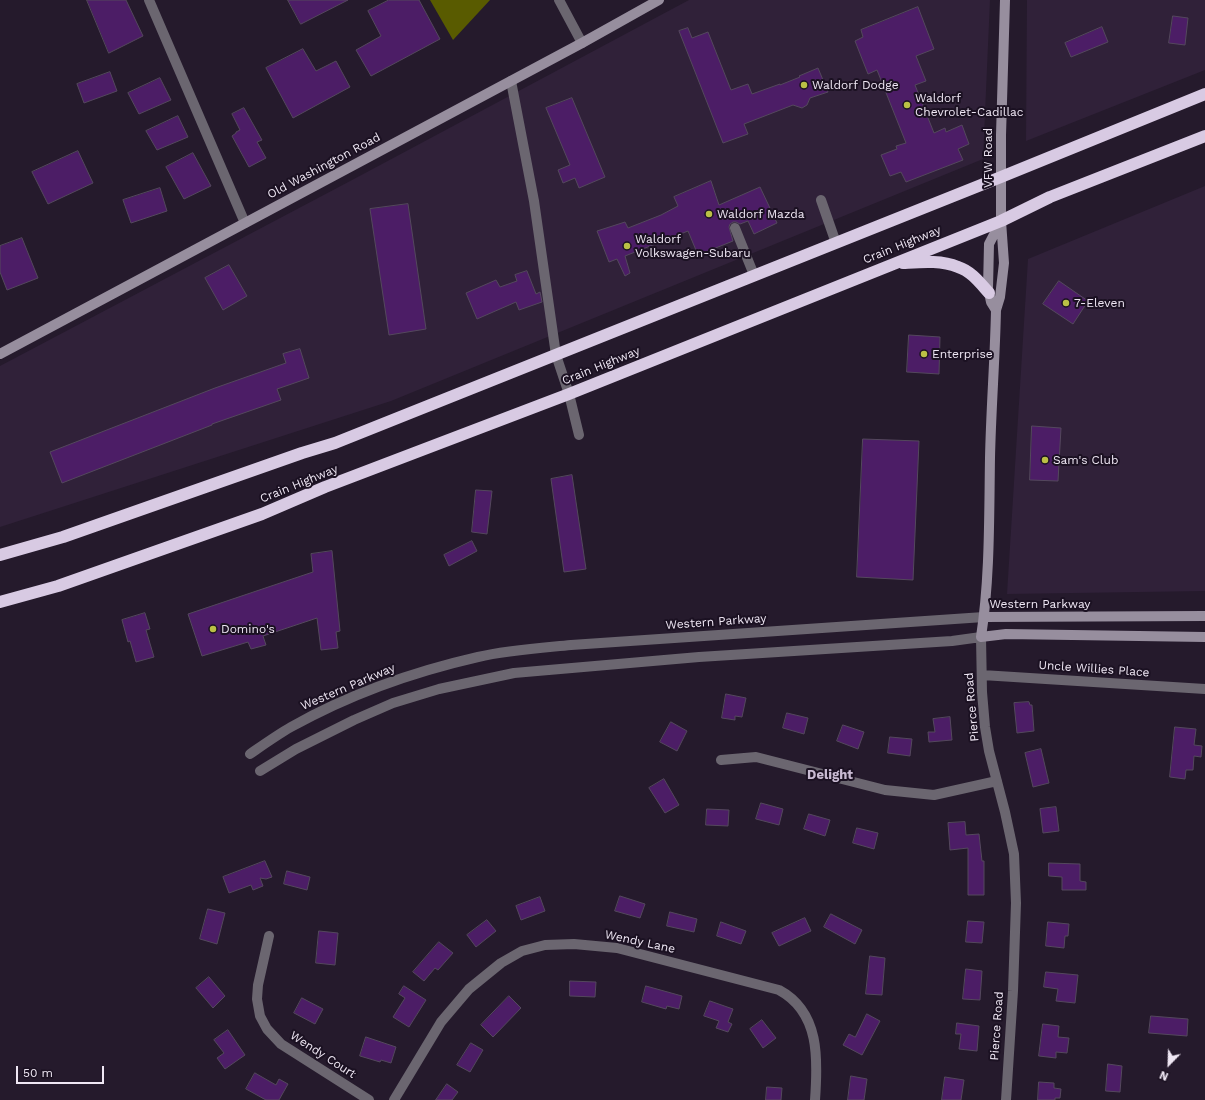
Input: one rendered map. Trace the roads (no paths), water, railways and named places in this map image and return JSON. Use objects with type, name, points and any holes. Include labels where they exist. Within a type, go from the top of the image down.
[{"type":"highway","name":"Crain Highway","points":[[0,555],[63,537],[335,443],[1205,94]]},
{"type":"highway","name":"Crain Highway","points":[[0,602],[58,586],[262,514],[325,487],[569,394],[894,264],[1001,221],[1050,197],[1205,136]]},
{"type":"highway","points":[[894,264],[932,262],[959,267],[971,275],[989,292]]},
{"type":"main road","name":"Old Washington Road","points":[[0,354],[582,43],[659,0]]},
{"type":"main road","name":"VFW Road","points":[[1001,221],[1002,94],[1005,0]]},
{"type":"main road","name":"Pierce Road","points":[[996,310],[990,302],[989,244],[1001,221]]},
{"type":"main road","name":"Pierce Road","points":[[981,637],[984,617],[988,550],[996,310],[1000,297],[1004,263],[1001,221]]},
{"type":"main road","name":"Western Parkway","points":[[984,617],[1205,616]]},
{"type":"main road","points":[[981,637],[1006,634],[1205,636]]},
{"type":"street","points":[[149,0],[245,223]]},
{"type":"street","points":[[559,0],[582,43]]},
{"type":"street","points":[[511,81],[534,201],[556,355],[569,394],[579,435]]},
{"type":"street","points":[[821,200],[836,243]]},
{"type":"street","points":[[735,228],[754,275]]},
{"type":"street","name":"Western Parkway","points":[[250,754],[290,728],[379,686],[415,674],[479,657],[571,645],[984,617]]},
{"type":"street","points":[[260,771],[296,749],[354,720],[393,703],[439,688],[514,673],[699,657],[952,641],[981,637]]},
{"type":"street","name":"Pierce Road","points":[[981,637],[985,727],[989,750],[1014,854],[1016,903],[1013,991],[1006,1100]]},
{"type":"street","name":"Uncle Willies Place","points":[[982,675],[1205,689]]},
{"type":"street","points":[[721,760],[756,757],[885,790],[934,795],[997,781]]},
{"type":"street","name":"Wendy Court","points":[[269,936],[258,985],[257,999],[260,1016],[267,1029],[281,1044],[369,1100]]},
{"type":"street","name":"Wendy Lane","points":[[394,1100],[441,1022],[469,989],[501,963],[522,951],[545,945],[574,944],[617,948],[786,993],[800,1007],[808,1018],[811,1028],[815,1046],[817,1079],[815,1100]]},
{"type":"place","name":"Waldorf Dodge","points":[[804,85]]},
{"type":"place","name":"Waldorf Chevrolet-Cadillac","points":[[907,105]]},
{"type":"place","name":"Waldorf Mazda","points":[[709,214]]},
{"type":"place","name":"Waldorf Volkswagen-Subaru","points":[[627,246]]},
{"type":"place","name":"7-Eleven","points":[[1066,303]]},
{"type":"place","name":"Enterprise","points":[[924,354]]},
{"type":"place","name":"Sam's Club","points":[[1045,460]]},
{"type":"place","name":"Domino's","points":[[213,629]]},
{"type":"district","name":"Delight","points":[[830,775]]}]
